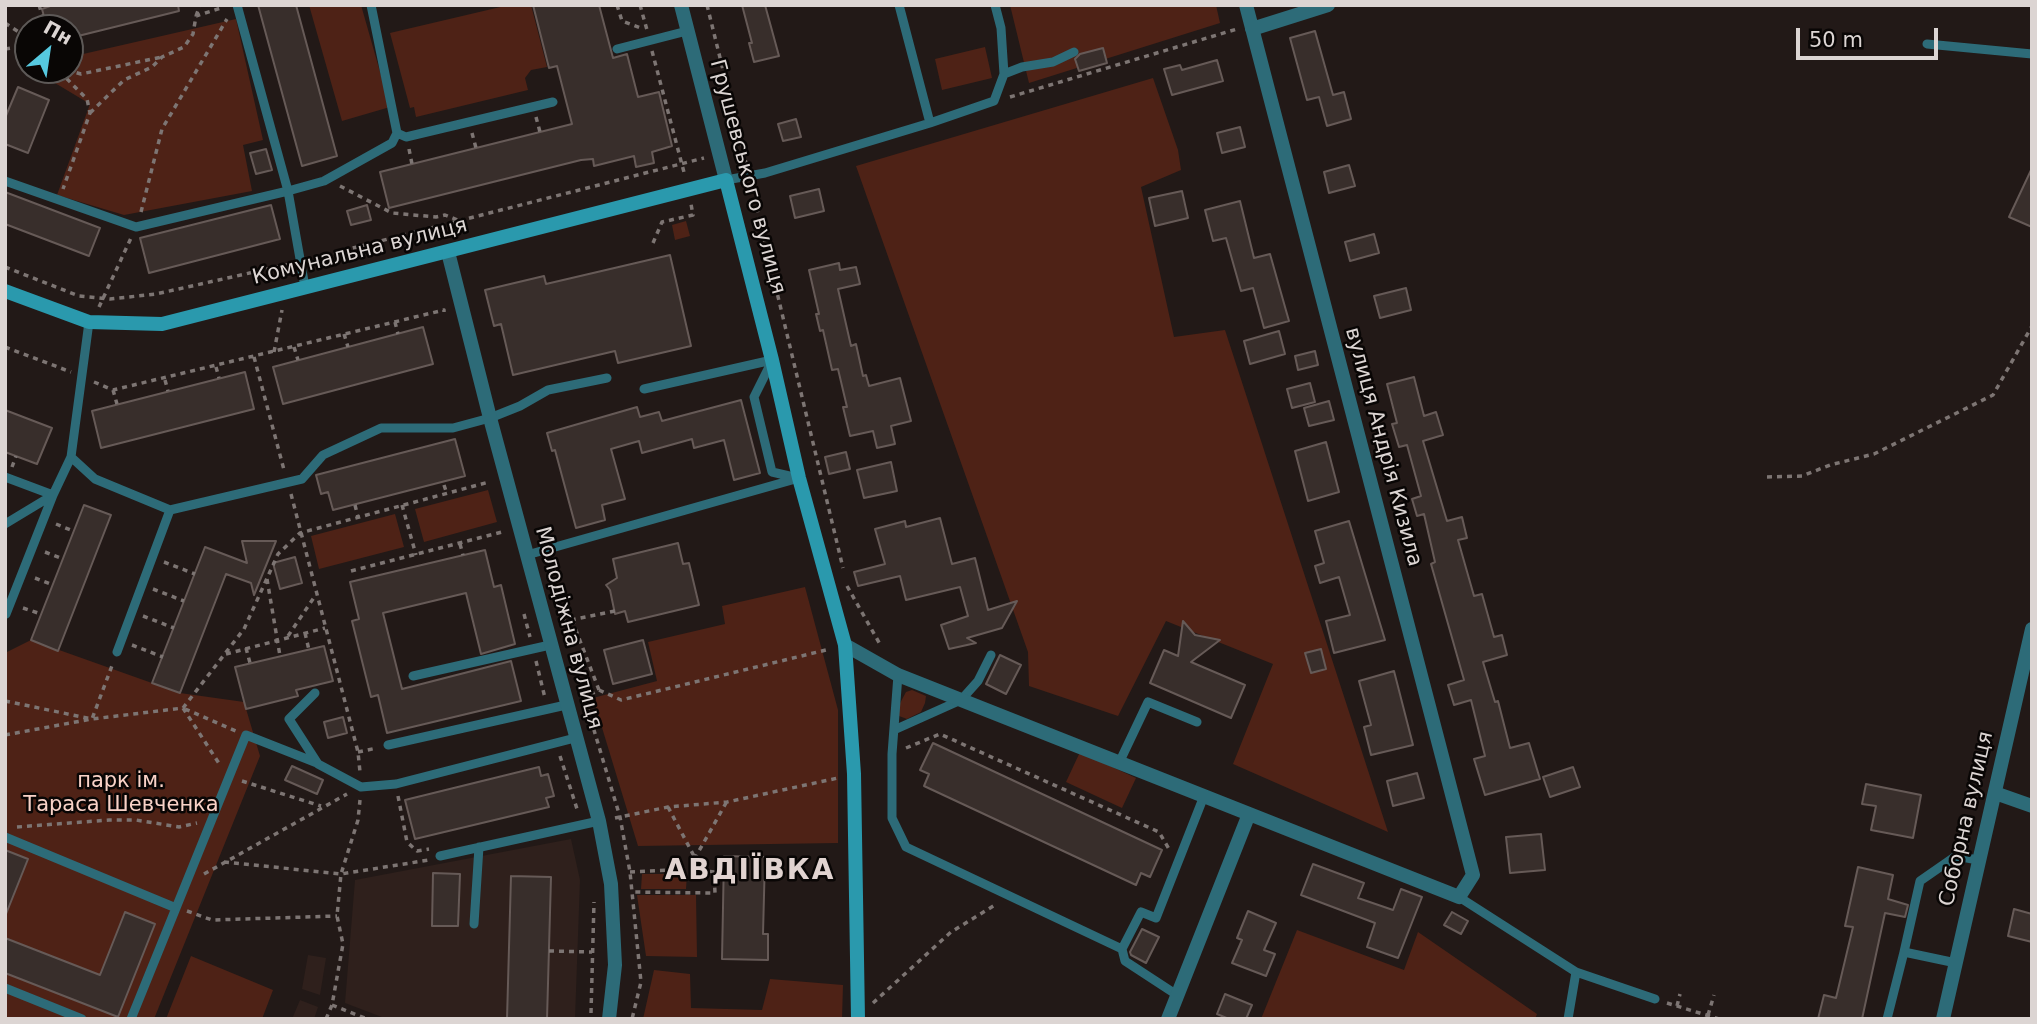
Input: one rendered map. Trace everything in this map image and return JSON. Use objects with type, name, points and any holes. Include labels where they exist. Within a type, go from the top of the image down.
[{"type":"main road","name":"Комунальна вулиця","points":[[5,291],[89,323],[162,324],[726,180]]},
{"type":"main road","name":"Грушевського вулиця","points":[[726,180],[800,478],[845,645],[854,774],[858,1017]]},
{"type":"street","name":"Грушевського вулиця","points":[[681,5],[726,180]]},
{"type":"street","name":"вулиця Андрія Кизила","points":[[1246,5],[1473,875],[1459,897]]},
{"type":"street","points":[[1252,29],[1328,5]]},
{"type":"street","name":"Молодіжна вулиця","points":[[448,252],[489,418],[599,821],[611,884],[615,965],[609,1019]]},
{"type":"street","name":"Соборна вулиця","points":[[1943,1019],[2032,629]]},
{"type":"street","points":[[845,645],[898,675],[1459,897]]},
{"type":"street","points":[[1995,793],[2032,806]]},
{"type":"street","points":[[1168,1019],[1249,814]]},
{"type":"lane","points":[[237,5],[288,191],[305,287]]},
{"type":"lane","points":[[5,181],[135,227],[324,181],[391,143],[397,133],[371,5]]},
{"type":"lane","points":[[899,5],[930,123]]},
{"type":"lane","points":[[726,180],[765,173],[994,101],[1004,74],[1001,28],[995,5]]},
{"type":"lane","points":[[617,50],[687,31]]},
{"type":"lane","points":[[1927,44],[2032,54]]},
{"type":"lane","points":[[1004,74],[1022,67],[1053,62],[1074,52]]},
{"type":"lane","points":[[397,133],[405,136],[553,102]]},
{"type":"lane","points":[[6,614],[43,519],[71,457],[89,323]]},
{"type":"lane","points":[[643,390],[772,360]]},
{"type":"lane","points":[[772,360],[754,397],[772,472],[800,478]]},
{"type":"lane","points":[[71,457],[95,479],[170,510],[302,479],[323,455],[381,428],[453,428],[520,406],[548,390],[607,378]]},
{"type":"lane","points":[[5,477],[53,495]]},
{"type":"lane","points":[[527,555],[800,478]]},
{"type":"lane","points":[[5,524],[53,495]]},
{"type":"lane","points":[[117,652],[170,510]]},
{"type":"lane","points":[[413,676],[551,645]]},
{"type":"lane","points":[[894,730],[961,700],[978,681],[990,655]]},
{"type":"lane","points":[[898,675],[892,754],[892,818],[906,848],[1122,949]]},
{"type":"lane","points":[[315,693],[289,719],[318,764]]},
{"type":"lane","points":[[1119,763],[1148,702],[1197,723]]},
{"type":"lane","points":[[388,745],[566,705]]},
{"type":"lane","points":[[131,1019],[246,735],[318,764],[361,787],[396,784],[575,738]]},
{"type":"lane","points":[[1177,995],[1125,961],[1122,949],[1141,912],[1156,918],[1204,796]]},
{"type":"lane","points":[[440,856],[599,821]]},
{"type":"lane","points":[[5,837],[176,908]]},
{"type":"lane","points":[[474,924],[479,847]]},
{"type":"lane","points":[[1887,1019],[1920,881],[1956,856],[1978,860]]},
{"type":"lane","points":[[1459,897],[1576,972],[1655,999]]},
{"type":"lane","points":[[1904,952],[1956,963]]},
{"type":"lane","points":[[1568,1019],[1576,972]]},
{"type":"lane","points":[[5,988],[82,1019]]},
{"type":"path","points":[[84,73],[164,57],[178,51],[189,43],[200,5]]},
{"type":"path","points":[[196,16],[229,5]]},
{"type":"path","points":[[617,5],[622,21],[646,29]]},
{"type":"path","points":[[640,5],[683,163],[693,215],[662,222],[653,243]]},
{"type":"path","points":[[707,5],[847,587],[898,675]]},
{"type":"path","points":[[105,298],[135,227],[162,129],[229,16]]},
{"type":"path","points":[[994,101],[1225,34],[1231,29],[1252,29]]},
{"type":"path","points":[[58,201],[90,113],[124,80],[152,67],[164,57]]},
{"type":"path","points":[[72,84],[87,99],[90,113]]},
{"type":"path","points":[[5,267],[79,296],[105,298],[156,294],[301,261],[743,148]]},
{"type":"path","points":[[324,181],[393,213],[436,217],[446,215],[460,221]]},
{"type":"path","points":[[5,347],[113,390],[444,310],[447,322]]},
{"type":"path","points":[[394,322],[398,334]]},
{"type":"path","points":[[1767,477],[1802,475],[1874,454],[1993,394],[2032,326]]},
{"type":"path","points":[[344,334],[348,347]]},
{"type":"path","points":[[294,347],[298,360]]},
{"type":"path","points":[[215,366],[219,378]]},
{"type":"path","points":[[164,379],[168,391]]},
{"type":"path","points":[[113,390],[117,404]]},
{"type":"path","points":[[183,708],[244,629],[278,554],[300,533],[489,482],[486,470]]},
{"type":"path","points":[[444,485],[447,494]]},
{"type":"path","points":[[355,505],[358,517]]},
{"type":"path","points":[[402,505],[416,555]]},
{"type":"path","points":[[43,519],[73,531]]},
{"type":"path","points":[[351,571],[502,532],[499,520]]},
{"type":"path","points":[[460,543],[463,555]]},
{"type":"path","points":[[33,547],[63,559]]},
{"type":"path","points":[[152,557],[195,574]]},
{"type":"path","points":[[22,573],[52,585]]},
{"type":"path","points":[[267,578],[280,656]]},
{"type":"path","points":[[142,585],[184,601]]},
{"type":"path","points":[[286,638],[316,595]]},
{"type":"path","points":[[11,603],[41,614]]},
{"type":"path","points":[[522,606],[548,709]]},
{"type":"path","points":[[132,611],[174,628]]},
{"type":"path","points":[[528,631],[615,611]]},
{"type":"path","points":[[572,620],[599,690],[621,700],[845,645]]},
{"type":"path","points":[[225,654],[325,628]]},
{"type":"path","points":[[305,633],[309,650]]},
{"type":"path","points":[[121,641],[163,657]]},
{"type":"path","points":[[246,648],[250,663]]},
{"type":"path","points":[[92,719],[117,652]]},
{"type":"path","points":[[566,705],[599,690]]},
{"type":"path","points":[[5,701],[92,719]]},
{"type":"path","points":[[183,708],[229,777],[322,807]]},
{"type":"path","points":[[5,735],[92,719],[183,708],[246,735]]},
{"type":"path","points":[[556,743],[582,826]]},
{"type":"path","points":[[224,862],[341,874],[435,859],[440,856],[431,848],[417,851],[407,842],[396,784]]},
{"type":"path","points":[[185,884],[361,787]]},
{"type":"path","points":[[694,869],[695,858],[727,802]]},
{"type":"path","points":[[667,807],[695,858]]},
{"type":"path","points":[[16,827],[109,820],[136,820],[178,827],[210,822]]},
{"type":"path","points":[[630,872],[694,869],[714,872],[715,893],[632,892]]},
{"type":"path","points":[[858,1017],[951,932],[1008,896]]},
{"type":"path","points":[[591,1019],[594,899]]},
{"type":"path","points":[[176,908],[212,920],[337,916]]},
{"type":"path","points":[[549,951],[593,952]]},
{"type":"path","points":[[1677,1006],[1680,994]]},
{"type":"path","points":[[1708,1015],[1714,995]]},
{"type":"path","points":[[1655,999],[1719,1019]]},
{"type":"path","points":[[332,1005],[367,1019]]},
{"type":"shaded area","points":[[571,839],[580,880],[575,1019],[387,1019],[345,1003],[355,880]]},
{"type":"shaded area","points":[[308,955],[326,958],[320,995],[302,989]]},
{"type":"shaded area","points":[[300,1000],[318,1007],[314,1019],[292,1019]]},
{"type":"green space","points":[[309,5],[361,5],[390,107],[342,121]]},
{"type":"green space","points":[[509,5],[531,5],[547,67],[531,70],[525,78],[528,90],[416,117],[414,107],[410,108],[390,33]]},
{"type":"green space","points":[[1010,5],[1216,5],[1220,23],[1029,83]]},
{"type":"green space","points":[[236,19],[263,140],[243,145],[252,191],[124,215],[57,195],[90,104],[57,84],[84,84],[84,54]]},
{"type":"green space","points":[[985,47],[992,78],[942,90],[935,59]]},
{"type":"green space","points":[[1153,78],[1178,150],[1181,170],[1141,187],[1174,337],[1225,330],[1388,832],[1233,764],[1273,664],[1166,621],[1118,716],[1029,686],[1028,652],[856,166]]},
{"type":"green space","points":[[686,221],[690,236],[675,240],[672,225]]},
{"type":"green space","points":[[488,490],[497,522],[424,542],[415,509]]},
{"type":"green space","points":[[395,514],[404,547],[319,569],[311,536]]},
{"type":"green space","points":[[805,587],[838,710],[838,843],[638,846],[593,698],[657,681],[648,642],[725,624],[722,606]]},
{"type":"green space","name":"парк ім. Тараса Шевченка","points":[[31,640],[180,693],[244,702],[260,756],[154,1019],[5,1019],[5,653]]},
{"type":"green space","points":[[912,690],[926,696],[925,703],[921,712],[907,719],[899,716],[898,707],[906,692]]},
{"type":"green space","points":[[1080,752],[1136,778],[1122,808],[1066,782]]},
{"type":"green space","points":[[642,874],[687,874],[686,889],[641,889]]},
{"type":"green space","points":[[637,895],[696,895],[697,957],[646,956]]},
{"type":"green space","points":[[1297,930],[1404,970],[1418,932],[1537,1014],[1535,1019],[1261,1019]]},
{"type":"green space","points":[[191,956],[273,990],[262,1019],[166,1019]]},
{"type":"green space","points":[[654,970],[690,974],[691,1008],[762,1010],[770,979],[843,985],[842,1019],[643,1019]]},
{"type":"building","points":[[53,5],[178,5],[179,11],[84,35],[84,14],[43,14],[42,9]]},
{"type":"building","points":[[258,5],[296,5],[337,156],[302,166]]},
{"type":"building","points":[[533,5],[599,5],[613,58],[627,54],[638,97],[659,92],[672,146],[652,152],[654,163],[636,167],[634,156],[594,166],[593,159],[581,160],[389,208],[380,172],[572,124],[557,66],[549,68]]},
{"type":"building","points":[[742,5],[765,5],[779,56],[754,62]]},
{"type":"building","points":[[1315,31],[1333,95],[1344,92],[1351,119],[1327,126],[1319,97],[1307,100],[1290,38]]},
{"type":"building","points":[[1103,48],[1107,63],[1079,71],[1075,59],[1080,54]]},
{"type":"building","points":[[1217,60],[1223,81],[1172,95],[1164,69],[1180,65],[1182,70]]},
{"type":"building","points":[[18,87],[49,100],[28,153],[5,144],[5,118]]},
{"type":"building","points":[[796,119],[801,137],[783,141],[778,124]]},
{"type":"building","points":[[1240,127],[1245,147],[1222,153],[1217,133]]},
{"type":"building","points":[[266,149],[272,170],[256,174],[250,153]]},
{"type":"building","points":[[1349,165],[1355,186],[1329,193],[1324,172]]},
{"type":"building","points":[[2032,168],[2032,227],[2009,217]]},
{"type":"building","points":[[819,189],[824,211],[795,218],[790,196]]},
{"type":"building","points":[[1182,191],[1188,218],[1155,226],[1149,198]]},
{"type":"building","points":[[5,192],[100,228],[89,256],[5,224]]},
{"type":"building","points":[[1240,201],[1254,258],[1270,254],[1289,321],[1264,328],[1253,288],[1241,291],[1226,238],[1213,241],[1205,210]]},
{"type":"building","points":[[271,205],[280,239],[149,273],[140,238]]},
{"type":"building","points":[[367,205],[371,220],[351,225],[347,211]]},
{"type":"building","points":[[1374,234],[1379,253],[1350,261],[1345,242]]},
{"type":"building","points":[[670,255],[691,346],[618,363],[615,351],[513,375],[501,324],[494,326],[485,290],[544,276],[546,284]]},
{"type":"building","points":[[839,263],[840,270],[856,267],[860,284],[838,289],[851,346],[856,344],[863,376],[866,375],[869,386],[900,378],[911,421],[891,426],[895,444],[877,448],[873,431],[850,436],[843,407],[847,407],[838,369],[832,370],[823,330],[820,331],[809,270]]},
{"type":"building","points":[[1406,288],[1411,310],[1380,318],[1374,296]]},
{"type":"building","points":[[423,327],[433,364],[283,404],[273,367]]},
{"type":"building","points":[[1279,331],[1285,354],[1250,364],[1244,341]]},
{"type":"building","points":[[1315,351],[1318,365],[1298,370],[1295,356]]},
{"type":"building","points":[[245,372],[254,409],[101,448],[92,411]]},
{"type":"building","points":[[1414,377],[1424,416],[1436,412],[1443,435],[1423,441],[1447,521],[1462,517],[1467,538],[1458,540],[1474,596],[1482,594],[1494,637],[1502,635],[1507,655],[1483,662],[1495,702],[1498,701],[1510,748],[1529,743],[1540,779],[1485,795],[1474,759],[1485,756],[1471,700],[1454,705],[1448,685],[1464,680],[1431,564],[1435,562],[1424,514],[1417,516],[1412,499],[1421,496],[1407,445],[1399,447],[1392,424],[1397,423],[1387,384]]},
{"type":"building","points":[[1310,383],[1315,402],[1292,408],[1287,389]]},
{"type":"building","points":[[741,400],[760,473],[734,480],[724,440],[694,448],[692,439],[642,453],[639,441],[611,449],[625,499],[602,505],[605,520],[576,528],[555,450],[552,451],[547,433],[637,407],[640,417],[659,412],[662,421]]},
{"type":"building","points":[[1329,401],[1334,420],[1309,426],[1304,408]]},
{"type":"building","points":[[5,410],[52,428],[37,464],[5,452]]},
{"type":"building","points":[[455,439],[465,476],[333,510],[328,492],[321,494],[316,475]]},
{"type":"building","points":[[1326,442],[1339,492],[1308,501],[1295,451]]},
{"type":"building","points":[[846,452],[850,469],[829,474],[825,457]]},
{"type":"building","points":[[891,462],[897,491],[864,498],[857,470]]},
{"type":"building","points":[[84,505],[111,515],[58,651],[31,640]]},
{"type":"building","points":[[940,518],[952,564],[975,558],[988,610],[1017,601],[1002,628],[967,638],[976,643],[949,649],[941,625],[968,616],[960,587],[906,600],[900,576],[858,586],[854,572],[885,564],[875,529],[905,521],[906,527]]},
{"type":"building","points":[[1349,521],[1385,640],[1334,653],[1326,621],[1350,615],[1339,577],[1320,583],[1315,566],[1324,563],[1315,531]]},
{"type":"building","points":[[242,541],[276,541],[254,595],[251,583],[226,574],[180,693],[152,683],[205,547],[247,563]]},
{"type":"building","points":[[678,543],[683,564],[689,563],[699,605],[628,622],[625,611],[615,614],[610,590],[606,585],[617,578],[613,559]]},
{"type":"building","points":[[485,550],[494,587],[501,585],[515,644],[481,654],[466,593],[383,613],[402,689],[511,661],[521,701],[387,733],[378,695],[371,697],[352,621],[359,619],[350,582]]},
{"type":"building","points":[[295,557],[302,583],[280,589],[273,563]]},
{"type":"building","points":[[1183,621],[1195,635],[1220,640],[1191,662],[1245,685],[1231,718],[1150,683],[1164,650],[1178,656]]},
{"type":"building","points":[[643,640],[652,674],[613,684],[604,650]]},
{"type":"building","points":[[324,646],[333,681],[296,690],[298,696],[246,709],[235,667]]},
{"type":"building","points":[[1321,649],[1326,669],[1311,673],[1305,653]]},
{"type":"building","points":[[1000,655],[1021,665],[1006,694],[986,684]]},
{"type":"building","points":[[1394,671],[1413,745],[1371,755],[1364,727],[1371,725],[1359,681]]},
{"type":"building","points":[[343,717],[347,733],[328,738],[324,722]]},
{"type":"building","points":[[933,743],[1162,850],[1150,877],[1141,873],[1136,885],[924,786],[929,774],[920,770]]},
{"type":"building","points":[[292,766],[323,780],[317,794],[285,780]]},
{"type":"building","points":[[539,767],[541,776],[548,774],[554,796],[546,798],[549,807],[415,839],[405,800]]},
{"type":"building","points":[[1573,767],[1580,787],[1550,797],[1543,777]]},
{"type":"building","points":[[1417,773],[1424,798],[1393,806],[1387,781]]},
{"type":"building","points":[[1866,784],[1921,795],[1913,838],[1871,830],[1876,806],[1862,804]]},
{"type":"building","points":[[1541,834],[1545,870],[1510,873],[1506,837]]},
{"type":"building","points":[[5,850],[28,859],[6,914],[5,914]]},
{"type":"building","points":[[724,856],[765,857],[763,934],[768,934],[768,960],[722,959]]},
{"type":"building","points":[[1313,864],[1364,883],[1358,898],[1393,910],[1401,889],[1422,897],[1398,958],[1367,947],[1375,923],[1301,895]]},
{"type":"building","points":[[1858,867],[1893,875],[1888,899],[1908,905],[1905,917],[1885,913],[1862,1019],[1818,1019],[1824,995],[1836,998],[1853,927],[1845,926]]},
{"type":"building","points":[[433,873],[460,874],[458,926],[432,926]]},
{"type":"building","points":[[511,876],[551,877],[547,1019],[507,1019]]},
{"type":"building","points":[[2014,909],[2032,914],[2032,942],[2008,936]]},
{"type":"building","points":[[1248,911],[1276,923],[1264,950],[1275,954],[1266,976],[1232,963],[1242,940],[1237,938]]},
{"type":"building","points":[[125,912],[155,924],[118,1017],[5,973],[5,938],[100,975]]},
{"type":"building","points":[[1452,912],[1468,921],[1461,934],[1444,925]]},
{"type":"building","points":[[1142,929],[1159,937],[1146,963],[1130,952]]},
{"type":"building","points":[[1225,994],[1252,1005],[1246,1019],[1229,1019],[1217,1014]]},
{"type":"district","name":"АВДІЇВКА","points":[[750,872]]}]
